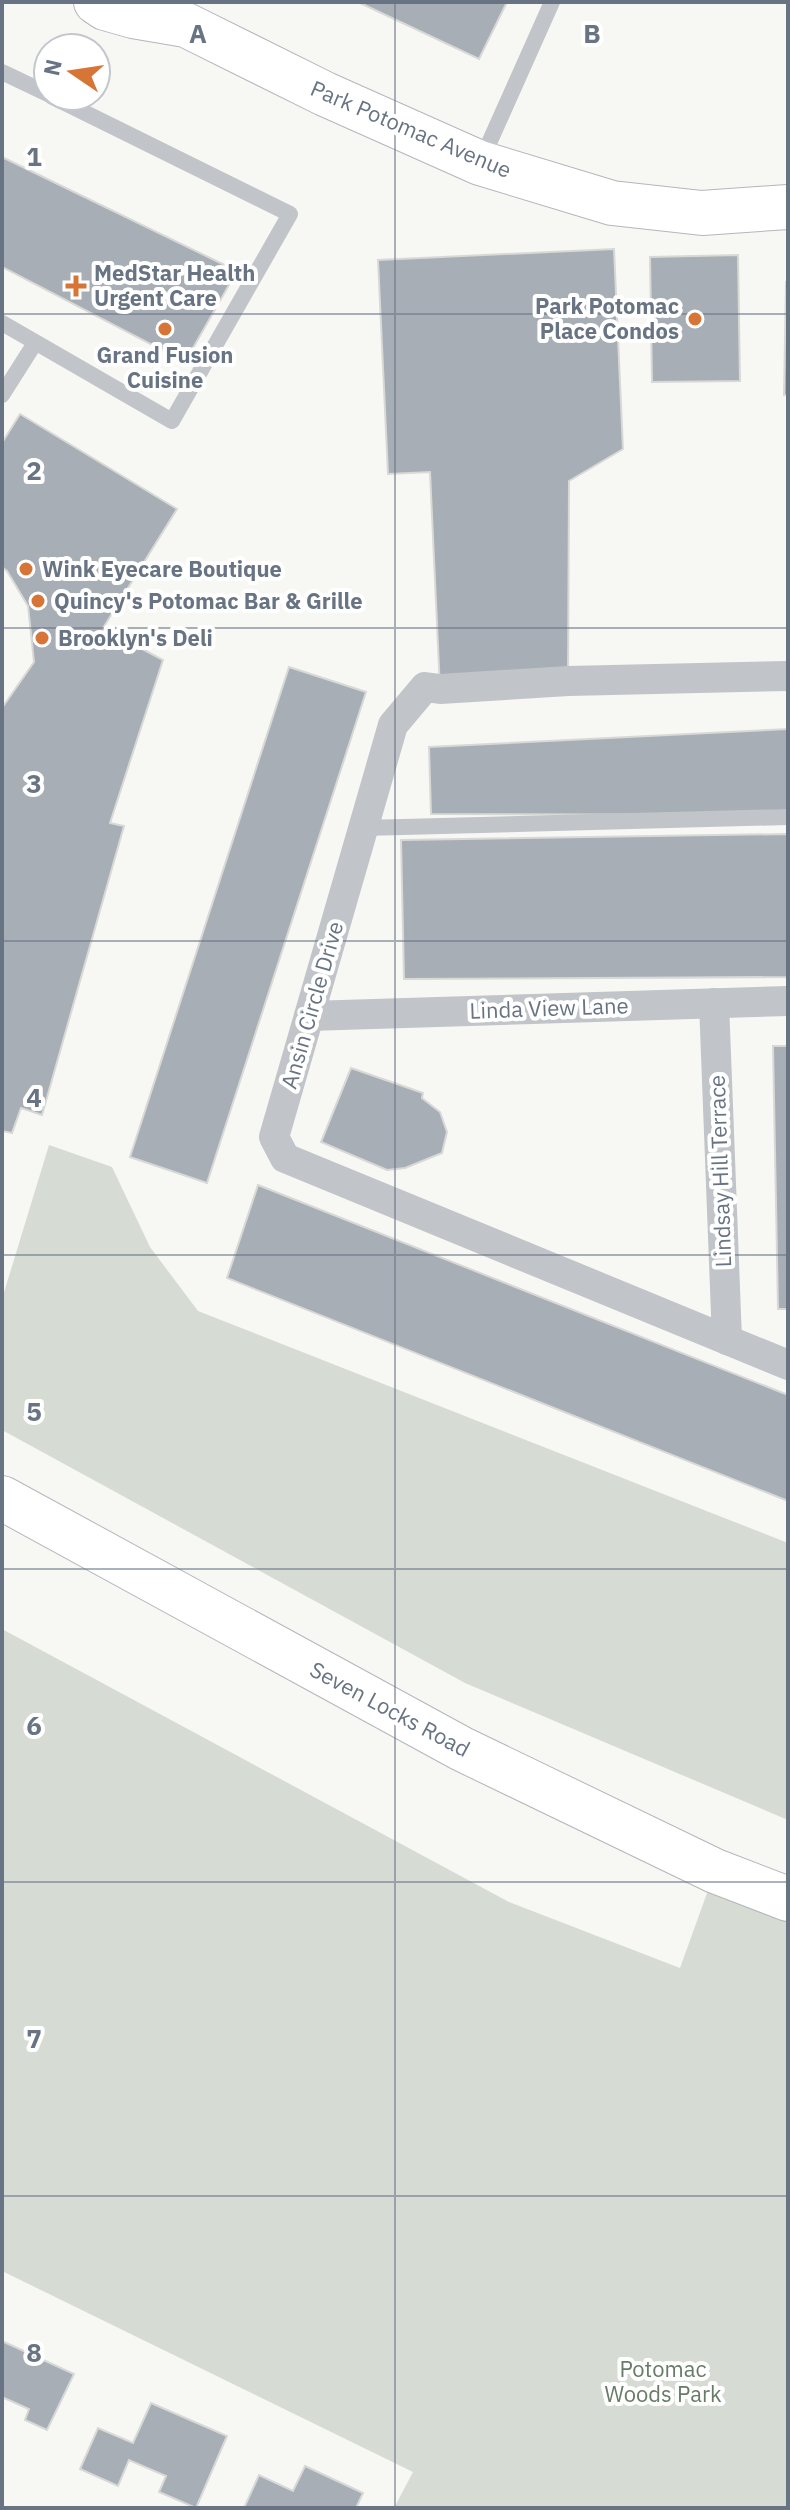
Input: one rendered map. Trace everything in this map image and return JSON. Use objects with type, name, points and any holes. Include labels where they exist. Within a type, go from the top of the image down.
[{"type":"main road","name":"Park Potomac Avenue","points":[[96,2],[105,8],[133,16],[174,14],[325,94],[480,163],[612,203],[702,213],[788,207]]},
{"type":"main road","name":"Seven Locks Road","points":[[2,1498],[462,1749],[715,1871],[788,1899]]},
{"type":"street","name":"Ansin Circle Drive","points":[[788,676],[568,681],[440,689],[425,687],[393,725],[274,1137],[285,1158],[788,1365]]},
{"type":"street","name":"Linda View Lane","points":[[309,1016],[788,1001]]},
{"type":"street","name":"Lindsay Hill Terrace","points":[[714,1003],[727,1340]]},
{"type":"lane","points":[[480,163],[552,2]]},
{"type":"lane","points":[[2,72],[32,86]]},
{"type":"lane","points":[[2,323],[172,421],[290,214],[84,112]]},
{"type":"lane","points":[[2,395],[35,343]]},
{"type":"lane","points":[[363,828],[788,817]]},
{"type":"green space","points":[[49,1145],[112,1167],[150,1247],[198,1311],[788,1543],[788,1820],[465,1683],[2,1430],[2,1299]]},
{"type":"green space","name":"Potomac Woods Park","points":[[2,1629],[509,1902],[680,1968],[715,1871],[788,1899],[788,2508],[394,2508],[413,2472],[2,2271]]},
{"type":"building","points":[[358,2],[507,2],[479,59]]},
{"type":"building","points":[[2,157],[237,271],[185,362],[2,267]]},
{"type":"building","points":[[614,249],[623,449],[569,481],[568,681],[440,689],[430,472],[388,474],[378,260]]},
{"type":"building","name":"Park Potomac Place Condos","points":[[738,255],[740,381],[652,382],[650,257]]},
{"type":"building","points":[[786,282],[788,395],[784,395]]},
{"type":"building","points":[[20,414],[177,509],[103,628],[163,660],[110,823],[124,826],[42,1115],[21,1108],[12,1133],[2,1131],[2,708],[34,662],[28,606],[2,567],[2,443]]},
{"type":"building","points":[[289,667],[366,692],[207,1183],[130,1157]]},
{"type":"building","points":[[788,729],[788,815],[431,814],[429,747]]},
{"type":"building","points":[[788,834],[788,977],[404,979],[401,840]]},
{"type":"building","points":[[773,1046],[788,1046],[788,1309],[778,1309]]},
{"type":"building","points":[[351,1068],[423,1093],[422,1098],[440,1112],[447,1132],[442,1153],[405,1168],[387,1170],[321,1142]]},
{"type":"building","points":[[258,1185],[788,1395],[788,1501],[227,1278]]},
{"type":"building","points":[[2,2341],[74,2374],[47,2430],[25,2420],[29,2409],[2,2397]]},
{"type":"building","points":[[151,2403],[227,2436],[196,2508],[159,2492],[166,2476],[129,2460],[118,2486],[80,2469],[98,2428],[133,2443]]},
{"type":"building","points":[[305,2466],[363,2493],[356,2508],[244,2508],[259,2475],[293,2491]]},
{"type":"place","name":"MedStar Health Urgent Care","points":[[76,286]]},
{"type":"place","name":"Park Potomac Place Condos","points":[[695,319]]},
{"type":"place","name":"Grand Fusion Cuisine","points":[[165,329]]},
{"type":"place","name":"Wink Eyecare Boutique","points":[[26,569]]},
{"type":"place","name":"Quincy's Potomac Bar & Grille","points":[[38,601]]},
{"type":"place","name":"Brooklyn's Deli","points":[[42,638]]}]
